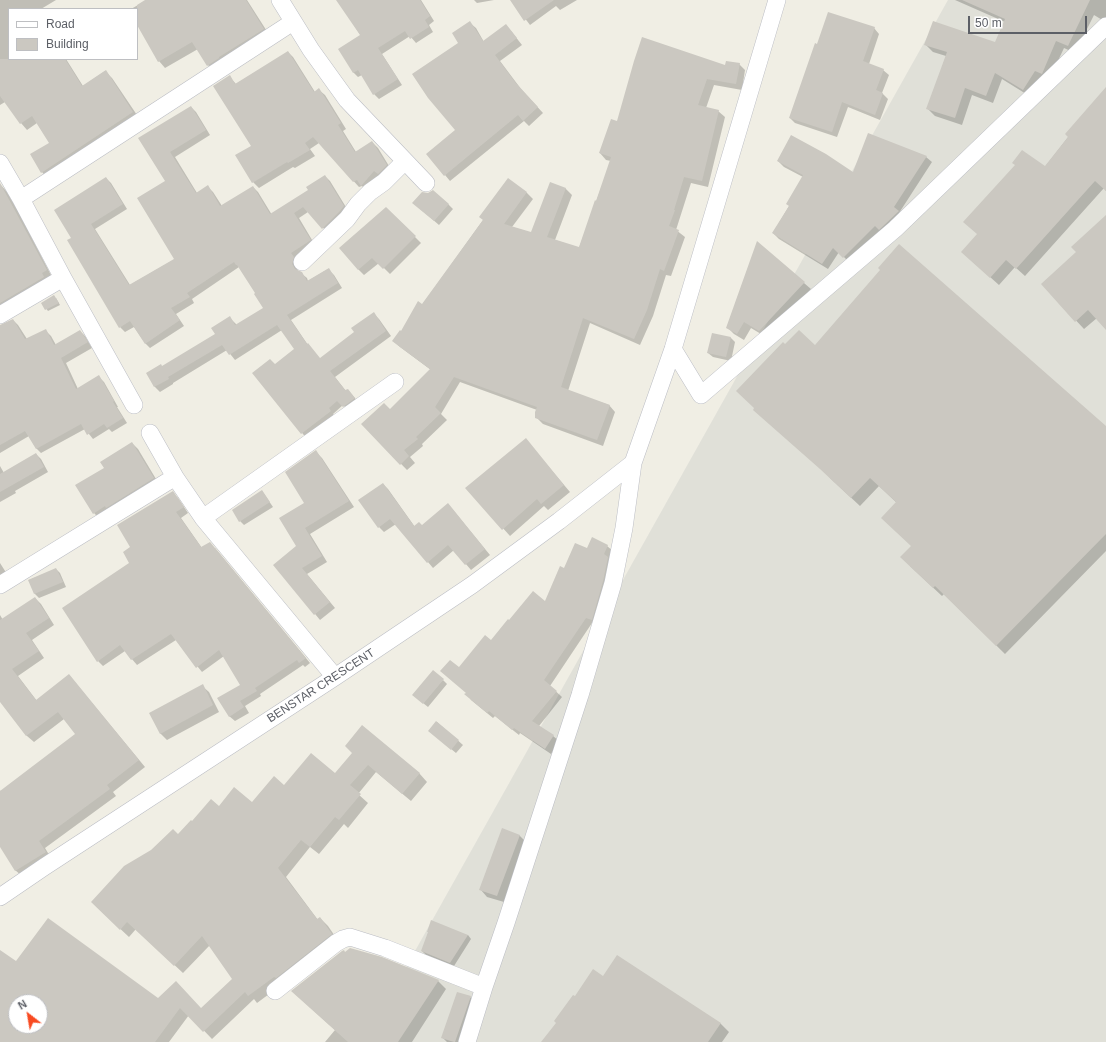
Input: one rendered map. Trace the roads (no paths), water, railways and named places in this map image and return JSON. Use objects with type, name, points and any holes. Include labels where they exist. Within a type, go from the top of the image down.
[{"type":"street","points":[[280,0],[311,50],[347,100],[426,184]]},
{"type":"street","points":[[467,1042],[580,695],[613,583],[624,528],[633,463],[672,349],[777,0]]},
{"type":"street","points":[[21,199],[293,22]]},
{"type":"street","points":[[672,349],[701,395],[895,229],[1106,26]]},
{"type":"street","points":[[302,262],[347,219],[358,204],[370,192],[384,182],[405,161]]},
{"type":"street","points":[[0,163],[134,405]]},
{"type":"street","points":[[0,315],[63,278]]},
{"type":"street","points":[[203,518],[395,382]]},
{"type":"street","points":[[150,433],[175,477],[203,518],[335,678]]},
{"type":"street","name":"BENSTAR CRESCENT","points":[[0,897],[335,678],[472,585],[559,521],[633,463]]},
{"type":"street","points":[[0,584],[175,477]]},
{"type":"street","points":[[275,991],[336,944],[350,937],[385,948],[484,987]]}]
